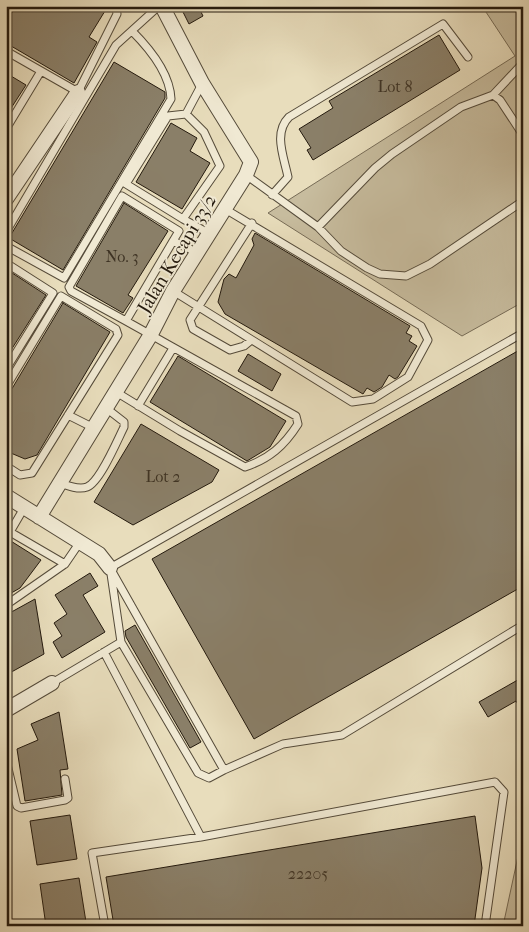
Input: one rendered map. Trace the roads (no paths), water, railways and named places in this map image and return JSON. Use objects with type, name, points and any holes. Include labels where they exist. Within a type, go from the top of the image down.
[{"type":"street","points":[[160,6],[202,83],[251,162],[246,175]]},
{"type":"street","points":[[6,199],[78,92]]},
{"type":"street","name":"Jalan Kecapi 33/2","points":[[39,517],[150,336],[173,292],[246,175]]},
{"type":"street","points":[[6,496],[99,554],[110,568]]},
{"type":"street","points":[[6,710],[52,683]]},
{"type":"lane","points":[[6,51],[78,92],[117,14],[116,6]]},
{"type":"lane","points":[[6,232],[116,45],[160,6]]},
{"type":"lane","points":[[272,195],[288,177],[279,133],[284,122],[289,117],[443,24],[468,57]]},
{"type":"lane","points":[[6,246],[64,278],[171,99],[170,86],[146,46],[132,31]]},
{"type":"lane","points":[[318,227],[375,168],[392,154],[461,108],[493,95],[523,63]]},
{"type":"lane","points":[[6,129],[42,72]]},
{"type":"lane","points":[[186,114],[202,83]]},
{"type":"lane","points":[[493,95],[500,100],[523,135]]},
{"type":"lane","points":[[186,114],[168,116],[126,184],[210,234]]},
{"type":"lane","points":[[183,219],[220,166],[204,132],[186,114]]},
{"type":"lane","points":[[246,175],[318,227],[341,251],[380,274],[406,276],[430,264],[523,200]]},
{"type":"lane","points":[[116,392],[245,467],[260,462],[286,444],[298,424],[296,416],[71,291],[69,287],[122,196],[179,231],[126,321]]},
{"type":"lane","points":[[173,292],[352,402],[373,399],[408,377],[428,340],[421,326],[252,223],[225,209]]},
{"type":"lane","points":[[250,341],[244,346],[230,350],[193,329],[190,320],[252,223]]},
{"type":"lane","points":[[173,241],[198,253]]},
{"type":"lane","points":[[6,262],[53,292],[6,369]]},
{"type":"lane","points":[[6,386],[61,296],[116,329],[118,335],[32,473],[20,475],[6,466]]},
{"type":"lane","points":[[110,568],[523,333]]},
{"type":"lane","points":[[138,406],[173,348]]},
{"type":"lane","points":[[60,483],[70,487],[86,487],[96,480],[124,427],[124,422],[106,408]]},
{"type":"lane","points":[[68,415],[94,428]]},
{"type":"lane","points":[[24,508],[10,532],[65,564]]},
{"type":"lane","points":[[6,605],[65,564],[80,542]]},
{"type":"lane","points":[[110,568],[121,642],[198,773],[209,778],[283,744],[342,735],[523,625]]},
{"type":"lane","points":[[110,568],[224,770]]},
{"type":"lane","points":[[52,683],[121,642]]},
{"type":"lane","points":[[104,652],[201,837]]},
{"type":"lane","points":[[6,760],[17,806],[21,808],[65,800],[68,798],[65,779]]},
{"type":"lane","points":[[105,926],[92,853],[201,837],[495,782],[504,792],[485,926]]}]
